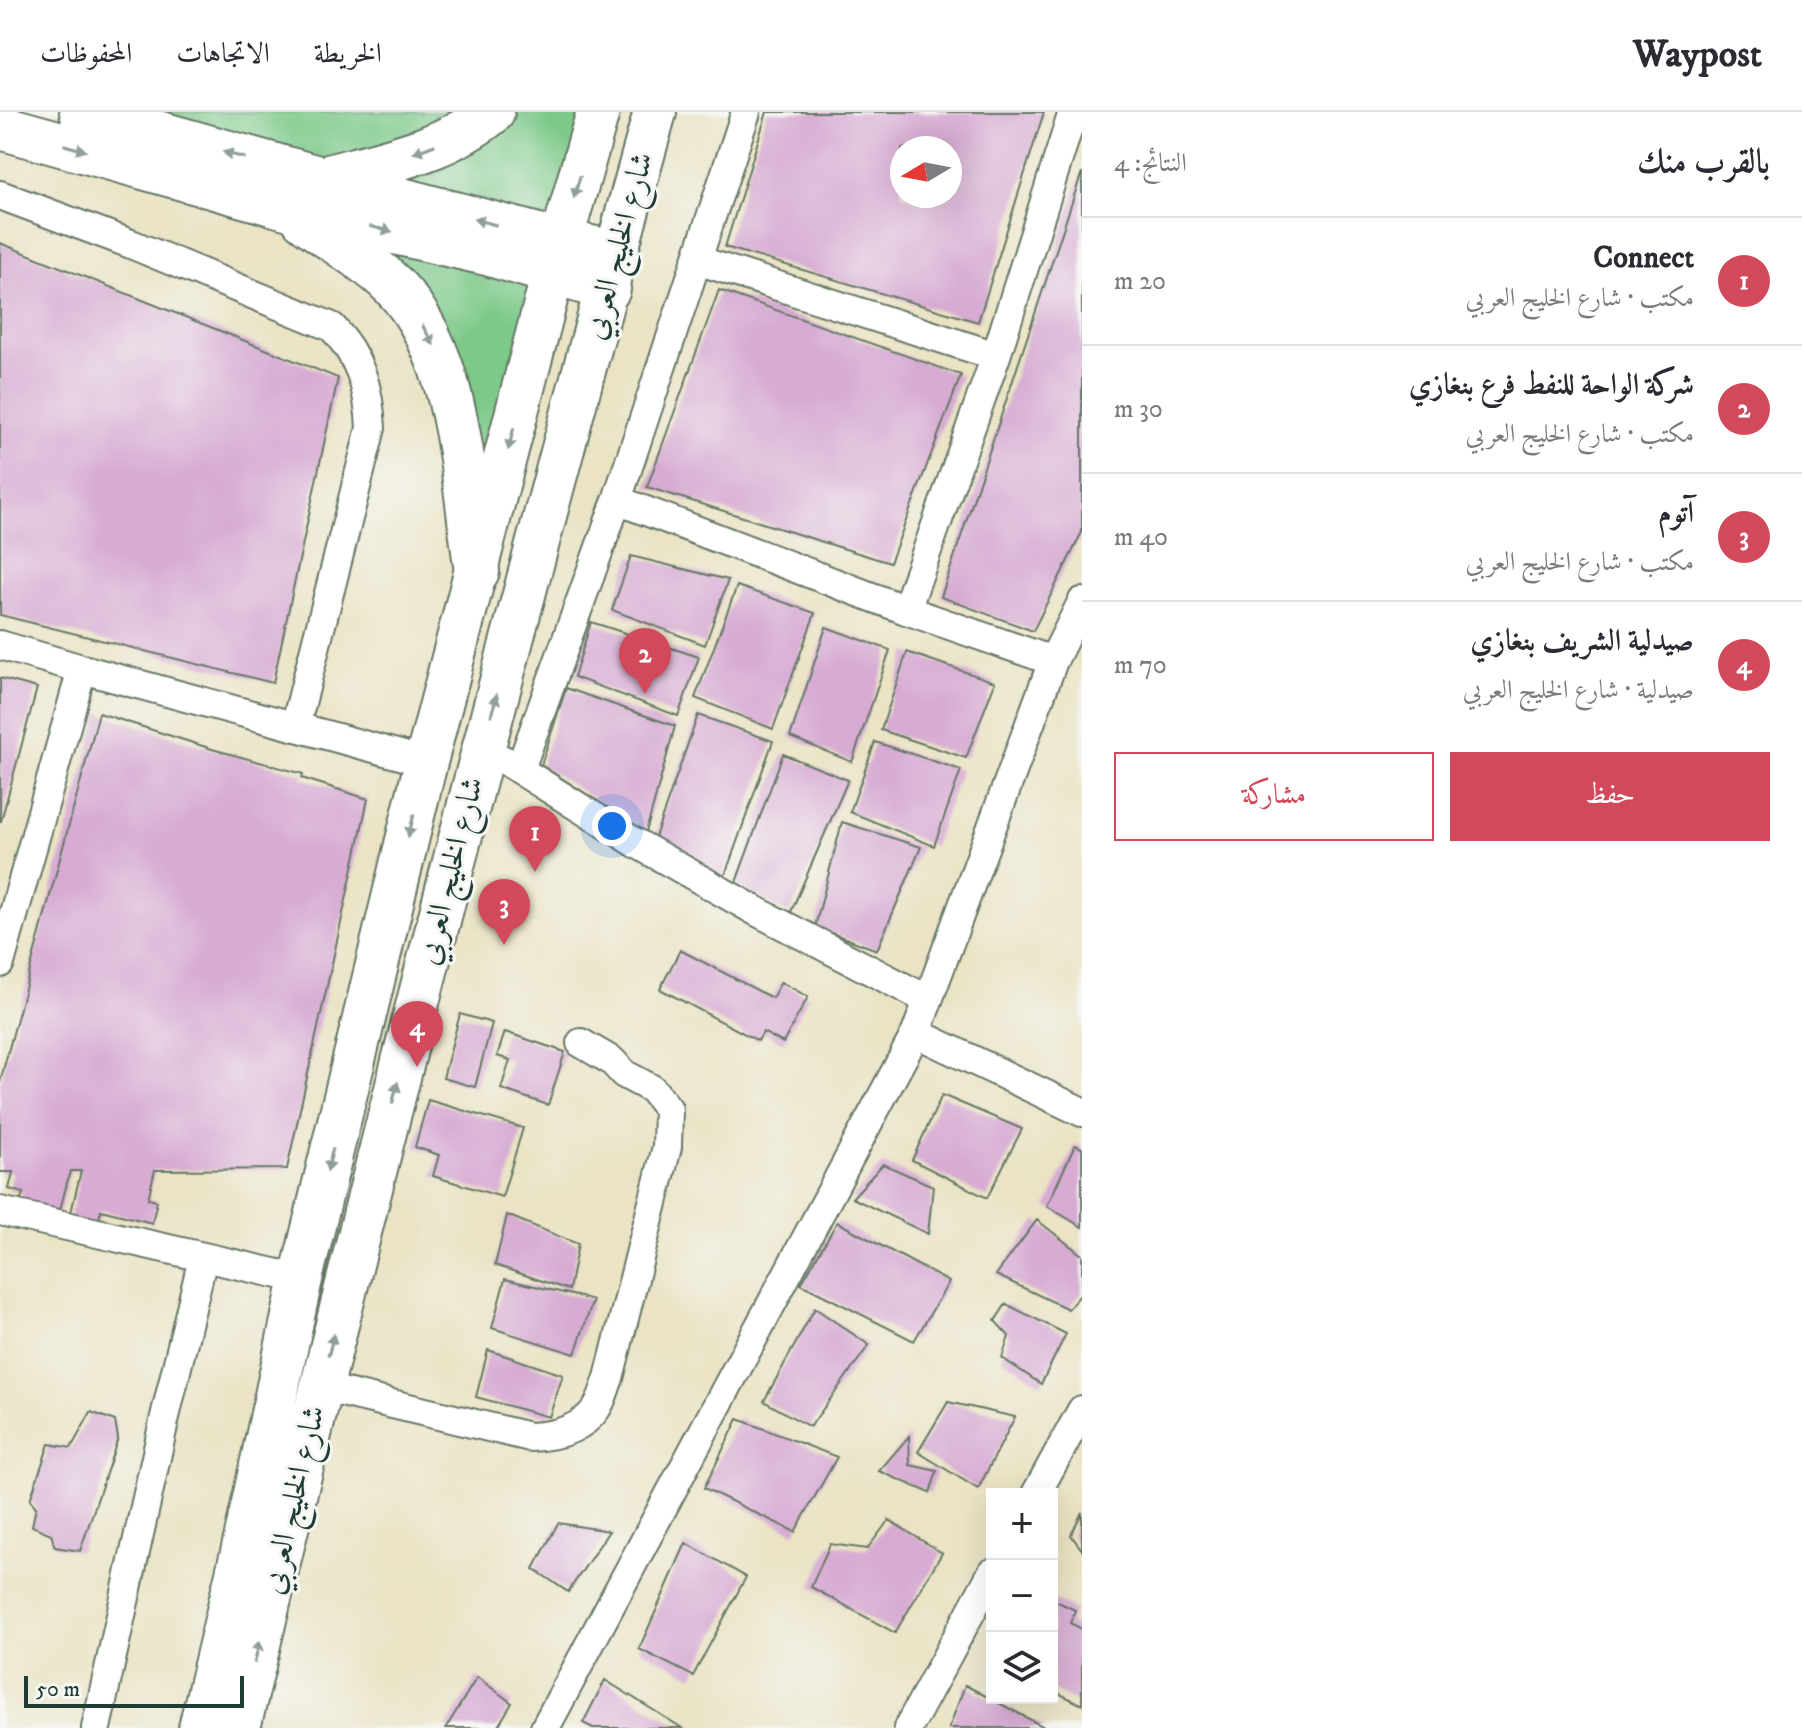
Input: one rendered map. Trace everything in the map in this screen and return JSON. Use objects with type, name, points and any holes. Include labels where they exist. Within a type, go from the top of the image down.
[{"type":"highway","points":[[82,112],[322,179],[558,257],[612,271]]},
{"type":"highway","points":[[322,179],[424,149],[470,130],[492,112]]},
{"type":"highway","points":[[0,127],[290,208],[487,253],[558,257]]},
{"type":"highway","points":[[290,208],[385,277],[415,313],[434,344],[445,377],[459,445],[477,571]]},
{"type":"main road","name":"شارع الخليج العربي","points":[[200,1728],[246,1536],[301,1279],[426,762],[598,112]]},
{"type":"main road","name":"شارع الخليج العربي","points":[[239,1728],[321,1387],[482,748],[655,112]]},
{"type":"street","points":[[520,769],[617,500],[746,112]]},
{"type":"street","points":[[906,610],[996,356],[1073,112]]},
{"type":"street","points":[[0,195],[131,244],[332,327],[357,361],[369,398],[371,428],[295,727]]},
{"type":"street","points":[[697,260],[996,356]]},
{"type":"street","points":[[617,500],[906,610],[1053,661]]},
{"type":"street","points":[[545,1728],[916,1033],[1053,661],[1082,602]]},
{"type":"street","points":[[0,645],[426,762]]},
{"type":"street","points":[[0,963],[82,669]]},
{"type":"street","points":[[482,748],[636,843],[756,911],[928,1000]]},
{"type":"street","points":[[916,1033],[1082,1112]]},
{"type":"street","points":[[321,1387],[530,1437],[552,1436],[570,1429],[596,1410],[609,1378],[667,1147],[668,1109],[652,1089],[624,1074],[612,1061],[581,1043]]},
{"type":"street","points":[[0,1211],[301,1279]]},
{"type":"street","points":[[96,1728],[203,1258]]},
{"type":"street","points":[[1039,1488],[1082,1410]]},
{"type":"street","points":[[908,1728],[986,1584]]},
{"type":"green space","points":[[112,112],[481,112],[324,170]]},
{"type":"green space","points":[[496,112],[596,112],[559,238],[328,179]]},
{"type":"green space","points":[[304,214],[549,275],[478,556],[452,382]]},
{"type":"building","points":[[767,112],[1044,112],[978,322],[725,247]]},
{"type":"building","points":[[1082,172],[1082,532],[1033,631],[941,597]]},
{"type":"building","points":[[0,243],[338,378],[273,683],[0,615]]},
{"type":"building","points":[[719,290],[961,375],[890,563],[647,487]]},
{"type":"building","points":[[631,556],[728,580],[705,645],[612,610]]},
{"type":"building","points":[[737,586],[815,613],[773,729],[695,698]]},
{"type":"building","points":[[591,622],[699,657],[678,716],[574,677]]},
{"type":"building","points":[[826,627],[890,650],[852,762],[790,737]]},
{"type":"building","points":[[907,652],[995,682],[966,758],[881,730]]},
{"type":"building","points":[[0,678],[37,688],[1,821],[0,821]]},
{"type":"building","points":[[566,688],[675,726],[646,832],[541,765]]},
{"type":"building","points":[[99,713],[303,774],[302,778],[368,799],[287,1169],[155,1170],[148,1199],[157,1201],[152,1223],[101,1210],[96,1232],[68,1225],[81,1171],[70,1171],[59,1214],[20,1203],[23,1193],[9,1189],[13,1172],[0,1172],[0,1082]]},
{"type":"building","points":[[698,715],[773,741],[724,878],[655,837]]},
{"type":"building","points":[[875,742],[961,770],[934,846],[850,812]]},
{"type":"building","points":[[783,754],[848,780],[790,914],[735,885]]},
{"type":"building","points":[[842,822],[921,847],[877,950],[815,927]]},
{"type":"building","points":[[680,950],[772,998],[781,982],[808,997],[783,1043],[763,1032],[758,1041],[660,989]]},
{"type":"building","points":[[460,1014],[492,1023],[475,1087],[443,1078]]},
{"type":"building","points":[[505,1032],[565,1052],[548,1105],[501,1089],[510,1060],[497,1056]]},
{"type":"building","points":[[942,1095],[1022,1129],[987,1198],[912,1160]]},
{"type":"building","points":[[428,1100],[523,1128],[502,1197],[433,1176],[439,1155],[415,1147]]},
{"type":"building","points":[[1075,1145],[1082,1148],[1082,1227],[1047,1206]]},
{"type":"building","points":[[883,1164],[933,1186],[928,1234],[852,1198]]},
{"type":"building","points":[[507,1215],[578,1244],[569,1290],[495,1265]]},
{"type":"building","points":[[1037,1220],[1082,1255],[1082,1293],[1068,1309],[996,1275]]},
{"type":"building","points":[[837,1222],[949,1282],[914,1341],[801,1284]]},
{"type":"building","points":[[505,1279],[593,1300],[575,1354],[492,1328]]},
{"type":"building","points":[[1006,1304],[1066,1334],[1041,1384],[1002,1358],[1009,1336],[995,1321]]},
{"type":"building","points":[[815,1308],[869,1345],[810,1427],[764,1401]]},
{"type":"building","points":[[488,1350],[563,1375],[549,1417],[476,1397]]},
{"type":"building","points":[[948,1402],[1015,1417],[978,1489],[918,1452]]},
{"type":"building","points":[[91,1412],[115,1421],[118,1438],[80,1551],[55,1547],[51,1534],[32,1526],[36,1507],[30,1500],[49,1444],[71,1448]]},
{"type":"building","points":[[738,1419],[837,1457],[795,1532],[704,1488]]},
{"type":"building","points":[[909,1436],[910,1465],[937,1471],[930,1493],[879,1471]]},
{"type":"building","points":[[1082,1512],[1082,1550],[1071,1535]]},
{"type":"building","points":[[889,1520],[942,1553],[895,1633],[811,1587],[830,1544],[867,1549]]},
{"type":"building","points":[[558,1523],[609,1531],[568,1592],[534,1569]]},
{"type":"building","points":[[686,1543],[746,1577],[693,1676],[639,1649]]},
{"type":"building","points":[[1058,1602],[1075,1610],[1070,1623],[1082,1629],[1082,1705],[1058,1693]]},
{"type":"building","points":[[477,1677],[512,1703],[497,1728],[446,1728]]},
{"type":"building","points":[[605,1680],[682,1728],[593,1728],[583,1723]]},
{"type":"building","points":[[965,1685],[986,1696],[986,1704],[1001,1704],[1046,1728],[949,1728]]},
{"type":"place","name":"شركة الواحة للنفط فرع بنغازي","points":[[645,694]]},
{"type":"place","name":"Connect","points":[[535,872]]},
{"type":"place","name":"آتوم","points":[[504,945]]},
{"type":"place","name":"صيدلية الشريف بنغازي","points":[[417,1067]]}]
